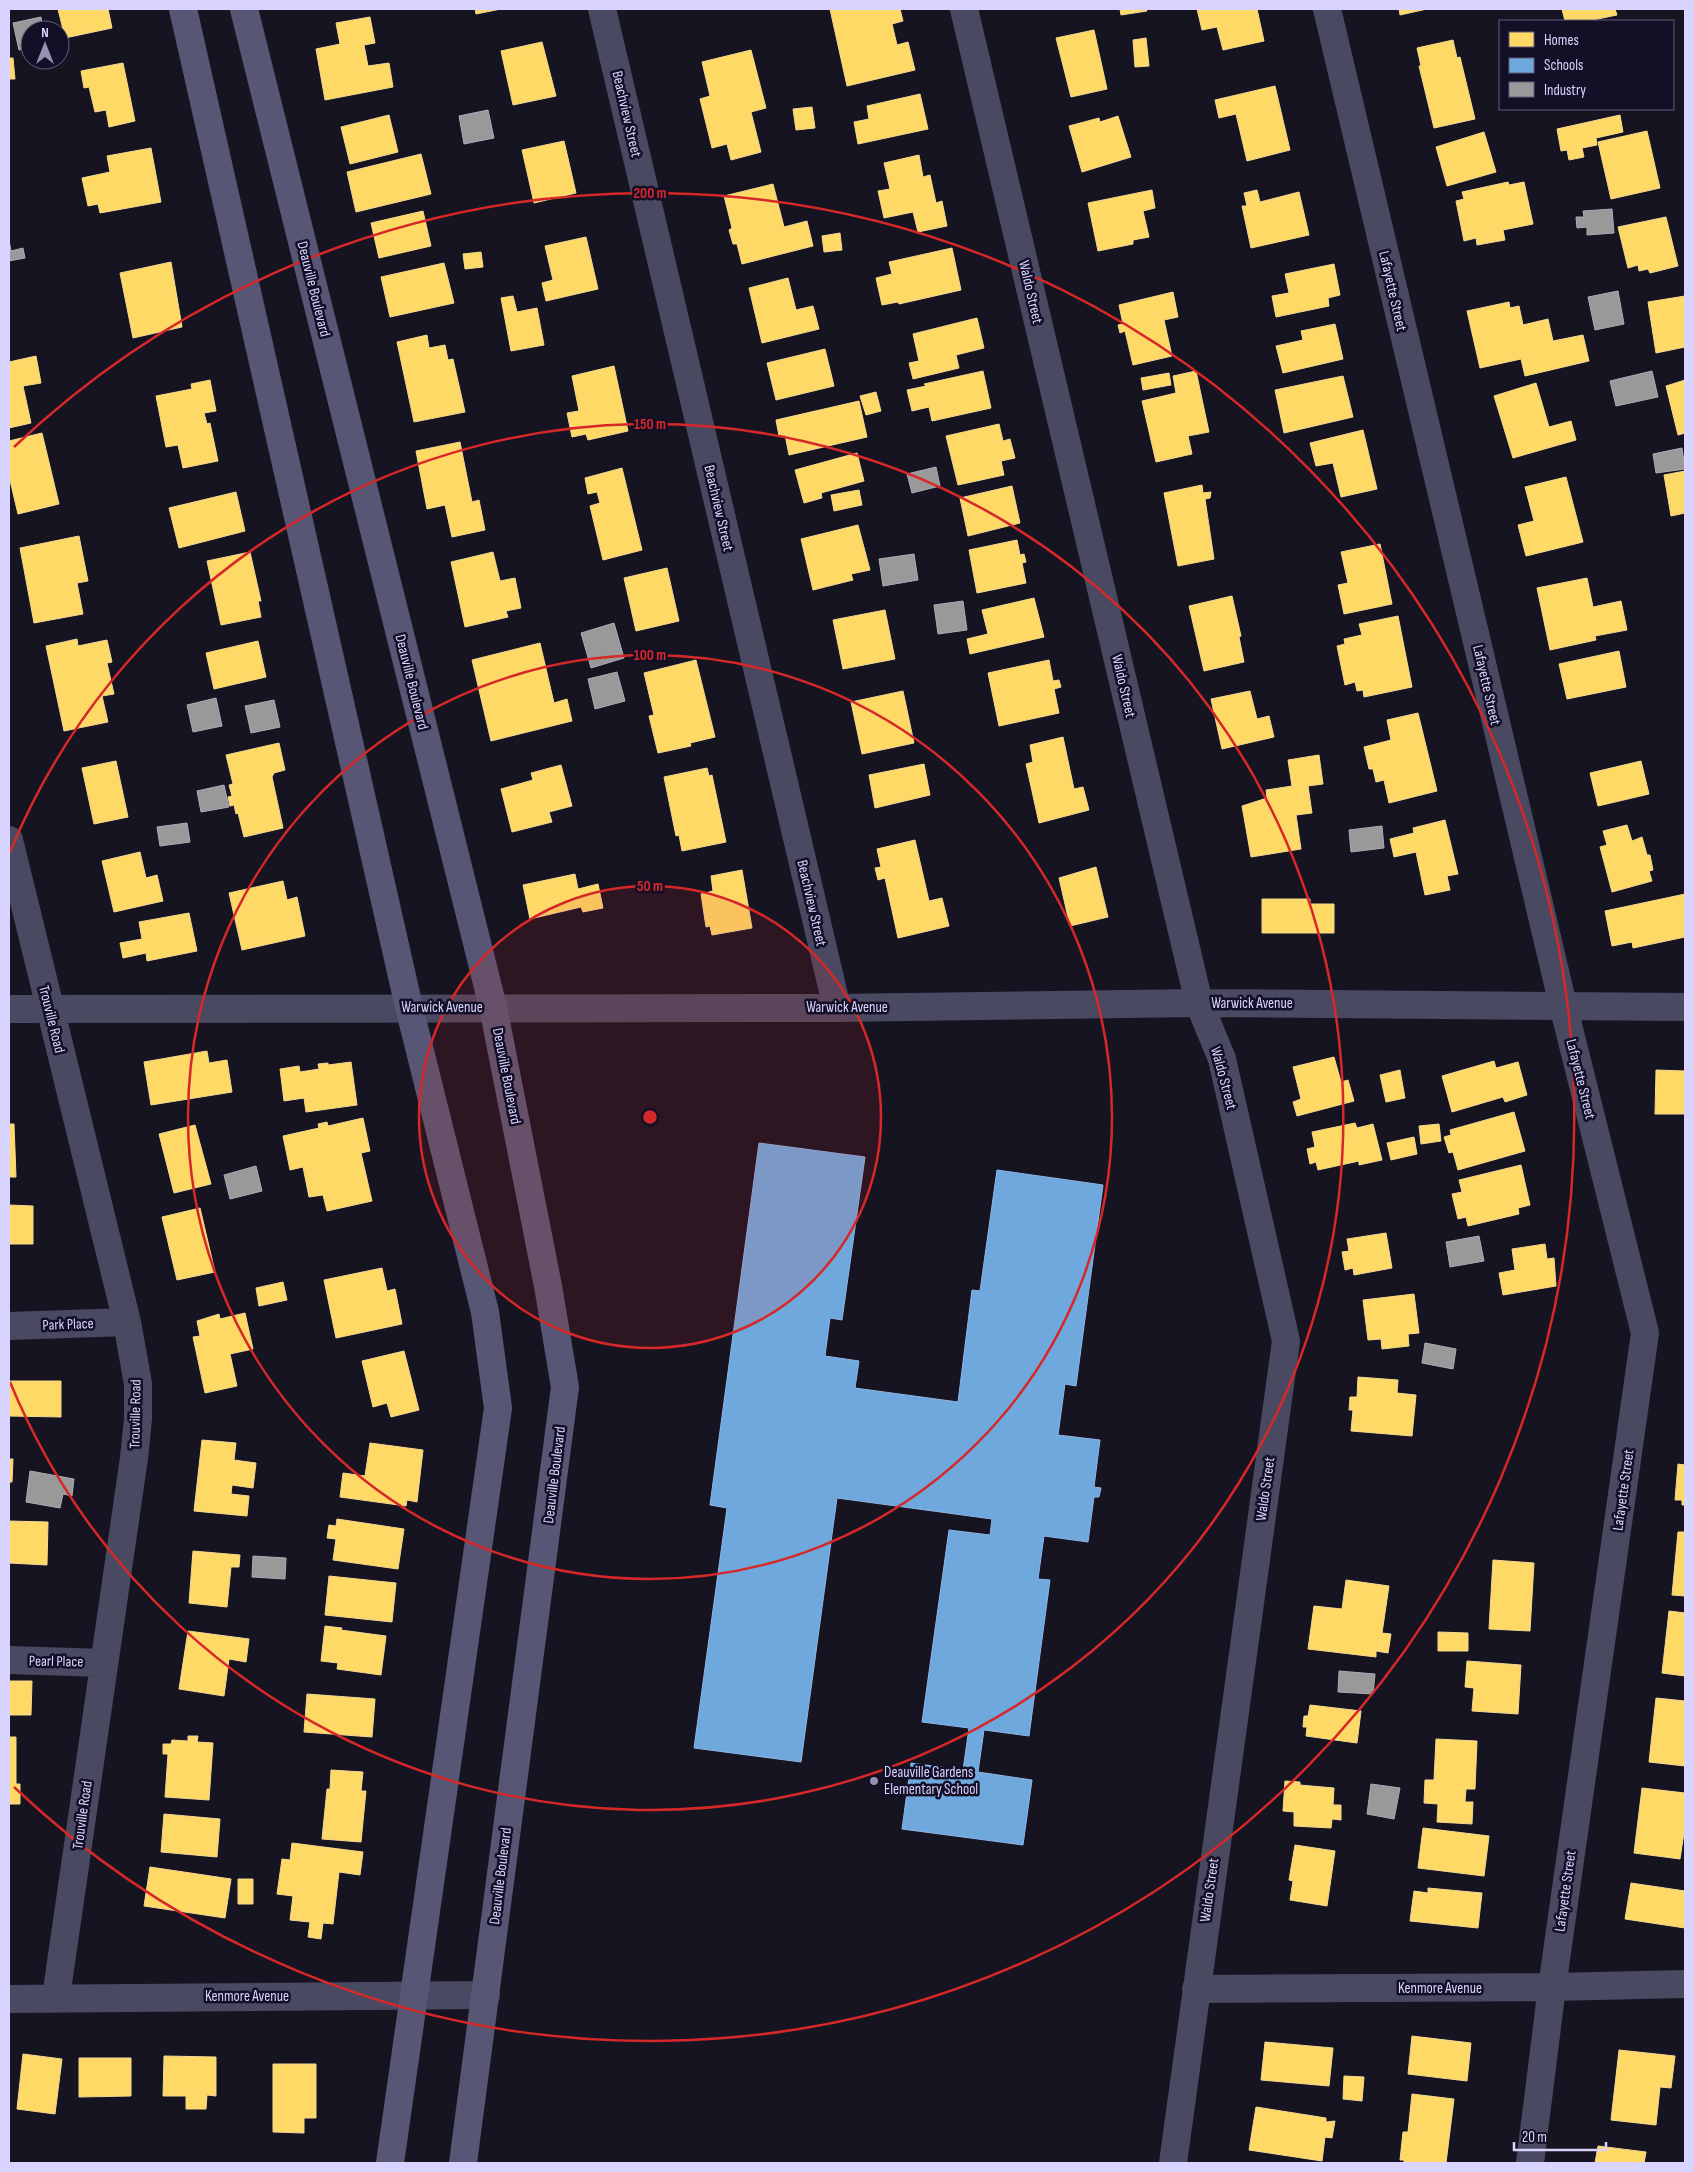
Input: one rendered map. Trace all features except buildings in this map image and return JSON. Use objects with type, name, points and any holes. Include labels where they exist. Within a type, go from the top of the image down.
[{"type":"street","points":[[183,9],[410,1007],[485,1312],[498,1408],[390,2163]]},
{"type":"street","name":"Deauville Boulevard","points":[[244,9],[494,1007],[548,1286],[565,1386],[463,2163]]},
{"type":"street","name":"Beachview Street","points":[[602,9],[836,1008]]},
{"type":"street","name":"Waldo Street","points":[[964,9],[1200,1003],[1222,1059],[1286,1341],[1173,2163]]},
{"type":"street","name":"Lafayette Street","points":[[1327,9],[1563,1005],[1645,1333],[1552,1987],[1530,2163]]},
{"type":"street","name":"Trouville Road","points":[[9,840],[127,1322],[138,1384],[138,1419],[56,1997]]},
{"type":"street","name":"Warwick Avenue","points":[[9,1009],[410,1007],[836,1008],[1200,1003],[1685,1007]]},
{"type":"street","name":"Park Place","points":[[9,1326],[127,1322]]},
{"type":"street","name":"Pearl Place","points":[[9,1660],[104,1663]]},
{"type":"street","name":"Kenmore Avenue","points":[[1196,1990],[1685,1984]]},
{"type":"street","name":"Kenmore Avenue","points":[[9,1999],[56,1997],[486,1995]]},
{"type":"place","name":"Deauville Gardens Elementary School","points":[[874,1781]]}]
